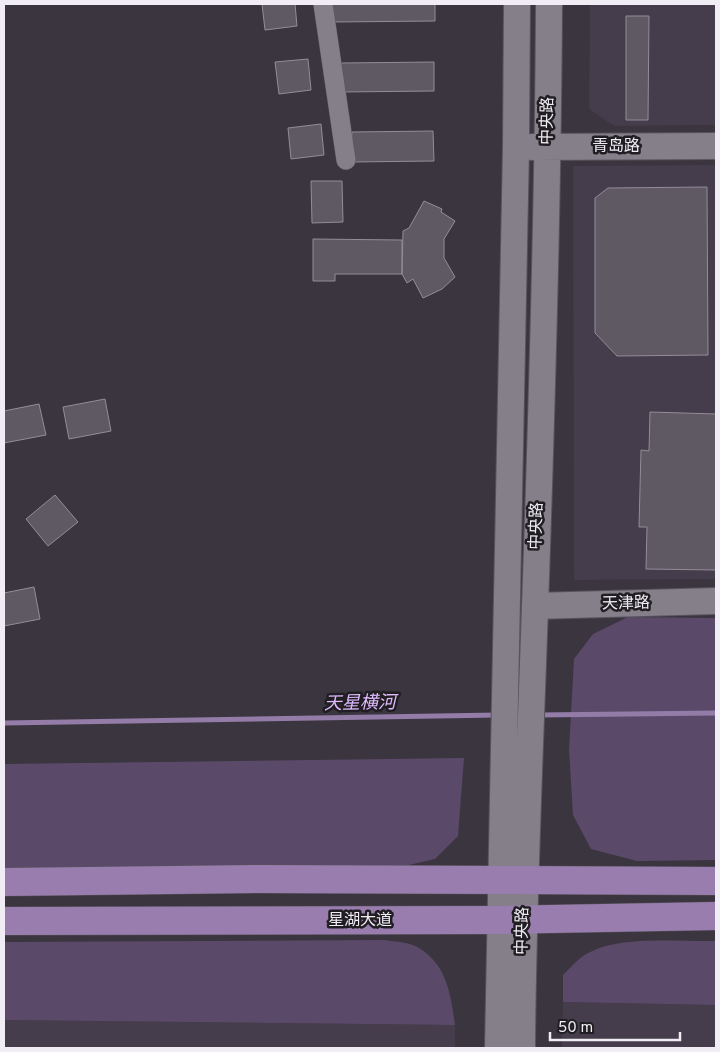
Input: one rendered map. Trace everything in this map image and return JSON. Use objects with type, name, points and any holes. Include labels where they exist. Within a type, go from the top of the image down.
[{"type":"main road","points":[[4,882],[513,879],[716,881]]},
{"type":"main road","name":"星湖大道","points":[[4,922],[511,920],[716,916]]},
{"type":"street","points":[[323,4],[346,160]]},
{"type":"street","name":"中央路","points":[[517,4],[506,682],[517,760]]},
{"type":"street","name":"中央路","points":[[522,1048],[511,920],[517,760],[532,682],[548,147],[549,4]]},
{"type":"street","name":"青岛路","points":[[516,147],[716,146]]},
{"type":"street","name":"天津路","points":[[535,606],[716,601]]},
{"type":"street","points":[[498,1048],[511,920]]},
{"type":"shaded area","points":[[590,4],[716,4],[716,125],[614,126],[589,109]]},
{"type":"shaded area","points":[[716,165],[716,579],[574,580],[573,166]]},
{"type":"shaded area","points":[[628,617],[716,618],[716,860],[637,861],[591,849],[573,815],[569,750],[574,659],[593,634]]},
{"type":"shaded area","points":[[464,758],[458,836],[435,859],[396,868],[4,871],[4,764]]},
{"type":"shaded area","points":[[385,940],[415,946],[436,963],[446,982],[452,1003],[455,1025],[4,1020],[4,942]]},
{"type":"shaded area","points":[[716,941],[716,1005],[563,1002],[563,975],[580,958],[597,949],[629,942]]},
{"type":"shaded area","points":[[563,1002],[716,1005],[716,1048],[562,1048]]},
{"type":"shaded area","points":[[4,1020],[455,1025],[455,1048],[4,1048]]},
{"type":"building","points":[[262,4],[295,4],[297,26],[265,30]]},
{"type":"building","points":[[332,4],[435,4],[435,21],[332,22]]},
{"type":"building","points":[[626,16],[649,16],[648,120],[626,120]]},
{"type":"building","points":[[308,59],[311,90],[279,94],[275,62]]},
{"type":"building","points":[[434,62],[434,91],[341,92],[341,63]]},
{"type":"building","points":[[321,124],[324,155],[291,159],[288,128]]},
{"type":"building","points":[[433,131],[434,161],[352,162],[352,132]]},
{"type":"building","points":[[311,181],[342,181],[343,222],[312,223]]},
{"type":"building","points":[[707,187],[708,355],[617,356],[595,333],[595,198],[608,188]]},
{"type":"building","points":[[424,201],[442,209],[441,212],[455,221],[444,239],[444,258],[455,277],[442,289],[423,298],[413,279],[407,283],[402,274],[403,231],[409,228]]},
{"type":"building","points":[[313,239],[402,240],[402,274],[335,274],[335,281],[313,281]]},
{"type":"building","points":[[105,399],[111,431],[69,439],[63,407]]},
{"type":"building","points":[[39,404],[46,435],[4,443],[4,411]]},
{"type":"building","points":[[650,412],[716,414],[716,570],[646,569],[647,527],[639,527],[641,450],[649,451]]},
{"type":"building","points":[[55,495],[78,522],[48,546],[26,519]]},
{"type":"building","points":[[34,587],[40,619],[4,626],[4,593]]},
{"type":"waterway","name":"天星横河","points":[[539,715],[716,713]]},
{"type":"waterway","name":"天星横河","points":[[4,723],[498,715]]}]
